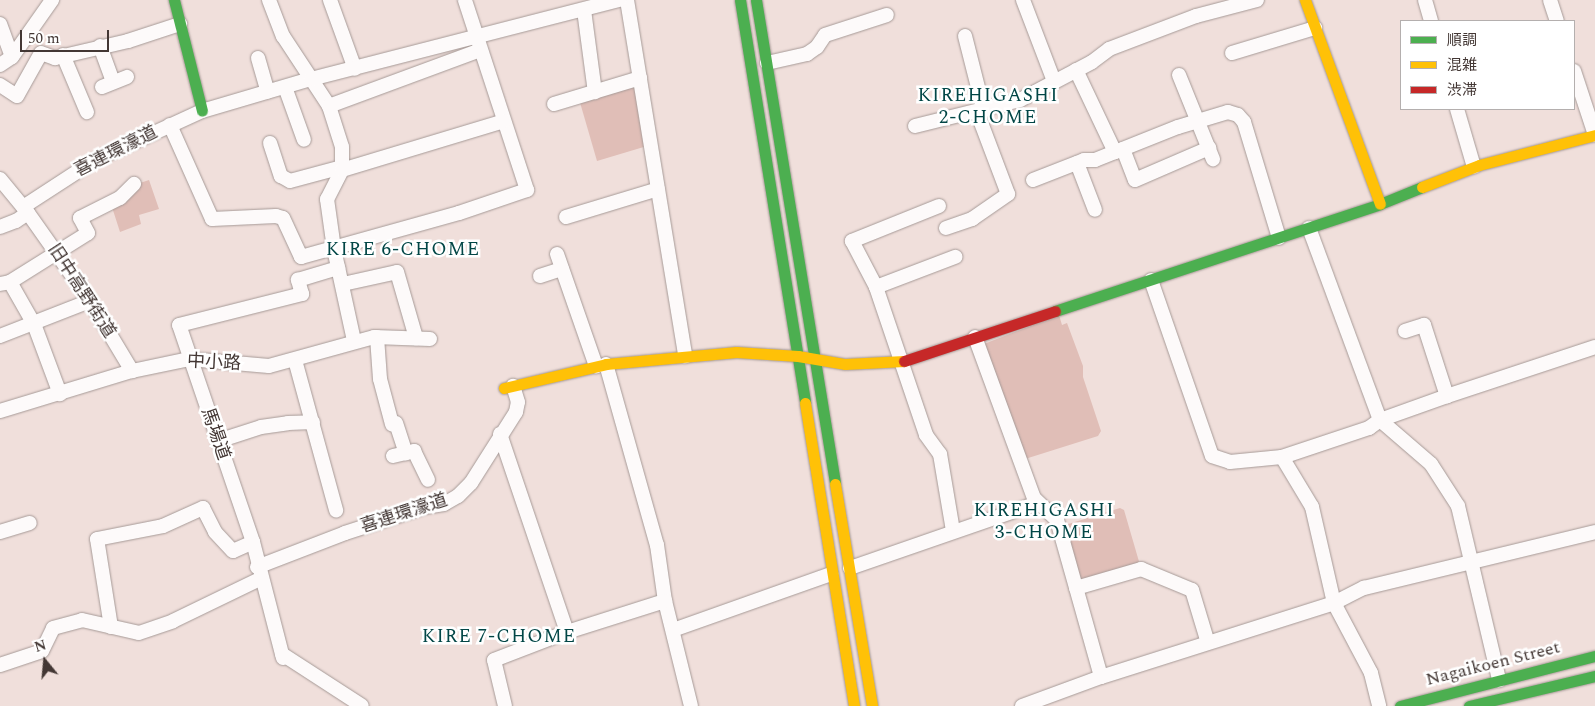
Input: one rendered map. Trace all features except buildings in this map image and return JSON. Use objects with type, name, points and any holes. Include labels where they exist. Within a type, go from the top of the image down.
[{"type":"street","points":[[0,65],[12,57],[52,0]]},
{"type":"street","points":[[174,0],[202,111]]},
{"type":"street","points":[[269,0],[282,36],[329,106],[342,147],[342,168],[327,199],[334,250],[354,341]]},
{"type":"street","points":[[330,0],[355,69]]},
{"type":"street","points":[[270,143],[281,176],[290,181],[342,168],[504,120],[465,0]]},
{"type":"street","points":[[329,106],[478,44],[619,0]]},
{"type":"street","points":[[627,0],[685,356]]},
{"type":"street","points":[[740,0],[798,356],[831,574],[854,706]]},
{"type":"street","points":[[756,0],[872,706]]},
{"type":"street","points":[[1023,0],[1054,81]]},
{"type":"street","points":[[915,126],[1020,100],[1092,62],[1109,49],[1196,16],[1258,0]]},
{"type":"street","points":[[1305,0],[1380,204]]},
{"type":"street","points":[[1425,0],[1432,20]]},
{"type":"street","points":[[1550,0],[1557,20]]},
{"type":"street","points":[[584,10],[595,92]]},
{"type":"street","points":[[767,63],[807,54],[817,47],[825,35],[887,15]]},
{"type":"street","points":[[0,24],[12,57]]},
{"type":"street","points":[[0,85],[18,96],[41,53],[55,58],[128,41],[180,24]]},
{"type":"street","points":[[1232,53],[1315,28]]},
{"type":"street","points":[[946,228],[972,219],[1008,194],[981,111],[965,36]]},
{"type":"street","points":[[170,125],[202,111],[311,79],[478,44]]},
{"type":"street","points":[[100,46],[108,84],[127,77]]},
{"type":"street","points":[[63,55],[87,112]]},
{"type":"street","points":[[258,58],[268,92]]},
{"type":"street","points":[[1076,70],[1135,180],[1211,153],[1179,75]]},
{"type":"street","points":[[512,386],[601,365],[736,352],[798,356],[845,364],[903,361],[1380,204],[1474,167],[1595,135],[1575,74]]},
{"type":"street","points":[[554,104],[640,78]]},
{"type":"street","points":[[285,87],[304,140]]},
{"type":"street","points":[[1457,110],[1474,167]]},
{"type":"street","points":[[1033,180],[1084,160],[1095,160],[1197,120],[1228,112],[1238,115],[1244,122],[1279,238]]},
{"type":"street","name":"喜連環濠道","points":[[0,227],[16,221],[26,210],[95,160],[170,125],[212,219],[276,216],[283,218],[301,257],[334,250],[527,190],[504,120]]},
{"type":"street","points":[[1077,163],[1095,210]]},
{"type":"street","name":"旧中高野街道","points":[[0,179],[26,210],[57,253],[90,301],[132,371]]},
{"type":"street","points":[[60,394],[34,324],[5,283],[88,233],[80,218],[120,198],[134,184]]},
{"type":"street","points":[[566,217],[658,188]]},
{"type":"street","points":[[939,206],[852,241],[876,287],[903,361],[926,435],[940,454],[954,531]]},
{"type":"street","points":[[1309,228],[1380,420],[1431,464],[1458,506],[1470,564],[1499,680]]},
{"type":"street","points":[[557,254],[601,365],[657,545],[666,601],[691,706]]},
{"type":"street","points":[[876,287],[956,257]]},
{"type":"street","name":"馬場道","points":[[259,573],[252,542],[179,325],[302,294],[298,280],[338,268]]},
{"type":"street","points":[[540,276],[562,269]]},
{"type":"street","name":"中小路","points":[[0,411],[132,371],[189,359],[269,366],[295,360],[354,341],[377,337],[423,338],[397,272],[343,284]]},
{"type":"street","points":[[1151,280],[1212,456],[1230,462],[1282,457],[1369,428],[1380,420],[1447,396],[1595,347]]},
{"type":"street","points":[[0,336],[90,301]]},
{"type":"street","points":[[1405,331],[1424,324],[1447,396]]},
{"type":"street","points":[[377,337],[380,379],[394,424],[399,454],[414,451],[428,480]]},
{"type":"street","points":[[975,337],[1034,498],[1058,520],[1101,677]]},
{"type":"street","points":[[295,360],[336,510]]},
{"type":"street","name":"喜連環濠道","points":[[0,664],[42,651],[53,628],[82,620],[139,633],[172,621],[259,573],[345,533],[425,506],[444,504],[458,496],[471,483],[500,434],[516,412],[518,402],[512,386]]},
{"type":"street","points":[[218,441],[261,427],[313,422]]},
{"type":"street","points":[[500,434],[567,632]]},
{"type":"street","points":[[1282,457],[1312,507],[1334,604],[1371,673],[1379,706]]},
{"type":"street","points":[[850,568],[1038,503]]},
{"type":"street","points":[[111,627],[97,539],[163,526],[203,508],[215,532],[233,551],[252,542]]},
{"type":"street","points":[[0,532],[30,523]]},
{"type":"street","points":[[1022,706],[1101,677],[1334,604],[1364,588],[1470,564],[1595,532]]},
{"type":"street","points":[[1076,588],[1141,569],[1192,590],[1208,643]]},
{"type":"street","points":[[259,573],[282,656],[362,706]]},
{"type":"street","points":[[673,630],[831,574]]},
{"type":"street","points":[[505,706],[494,660],[567,632],[666,601]]},
{"type":"street","name":"Nagaikoen Street","points":[[1400,706],[1595,656]]},
{"type":"street","name":"Nagaikoen Street","points":[[1468,706],[1595,676]]},
{"type":"shaded area","points":[[636,84],[647,146],[597,161],[579,99]]},
{"type":"shaded area","points":[[149,180],[159,209],[139,215],[141,224],[120,232],[111,204],[137,184]]},
{"type":"shaded area","points":[[1059,315],[1062,325],[1067,323],[1083,366],[1083,377],[1101,431],[1098,436],[1025,459],[984,344]]},
{"type":"shaded area","points":[[1120,508],[1124,510],[1140,565],[1080,580],[1065,525]]},
{"type":"traffic: fast","points":[[174,0],[202,111]]},
{"type":"traffic: fast","points":[[740,0],[805,403]]},
{"type":"traffic: fast","points":[[756,0],[835,484]]},
{"type":"traffic: fast","points":[[1055,311],[1380,204],[1422,187]]},
{"type":"traffic: fast","points":[[1400,706],[1595,656]]},
{"type":"traffic: fast","points":[[1469,706],[1595,676]]},
{"type":"traffic: slow","points":[[1305,0],[1380,204]]},
{"type":"traffic: slow","points":[[1422,187],[1479,165],[1595,135]]},
{"type":"traffic: slow","points":[[504,388],[606,364],[736,352],[798,356],[845,364],[904,361]]},
{"type":"traffic: slow","points":[[805,403],[854,706]]},
{"type":"traffic: slow","points":[[835,484],[872,706]]},
{"type":"traffic: jam","points":[[904,361],[1055,311]]},
{"type":"district","name":"KIREHIGASHI 2-CHOME","points":[[988,107]]},
{"type":"district","name":"KIRE 6-CHOME","points":[[403,250]]},
{"type":"district","name":"KIREHIGASHI 3-CHOME","points":[[1044,522]]},
{"type":"district","name":"KIRE 7-CHOME","points":[[499,637]]}]
